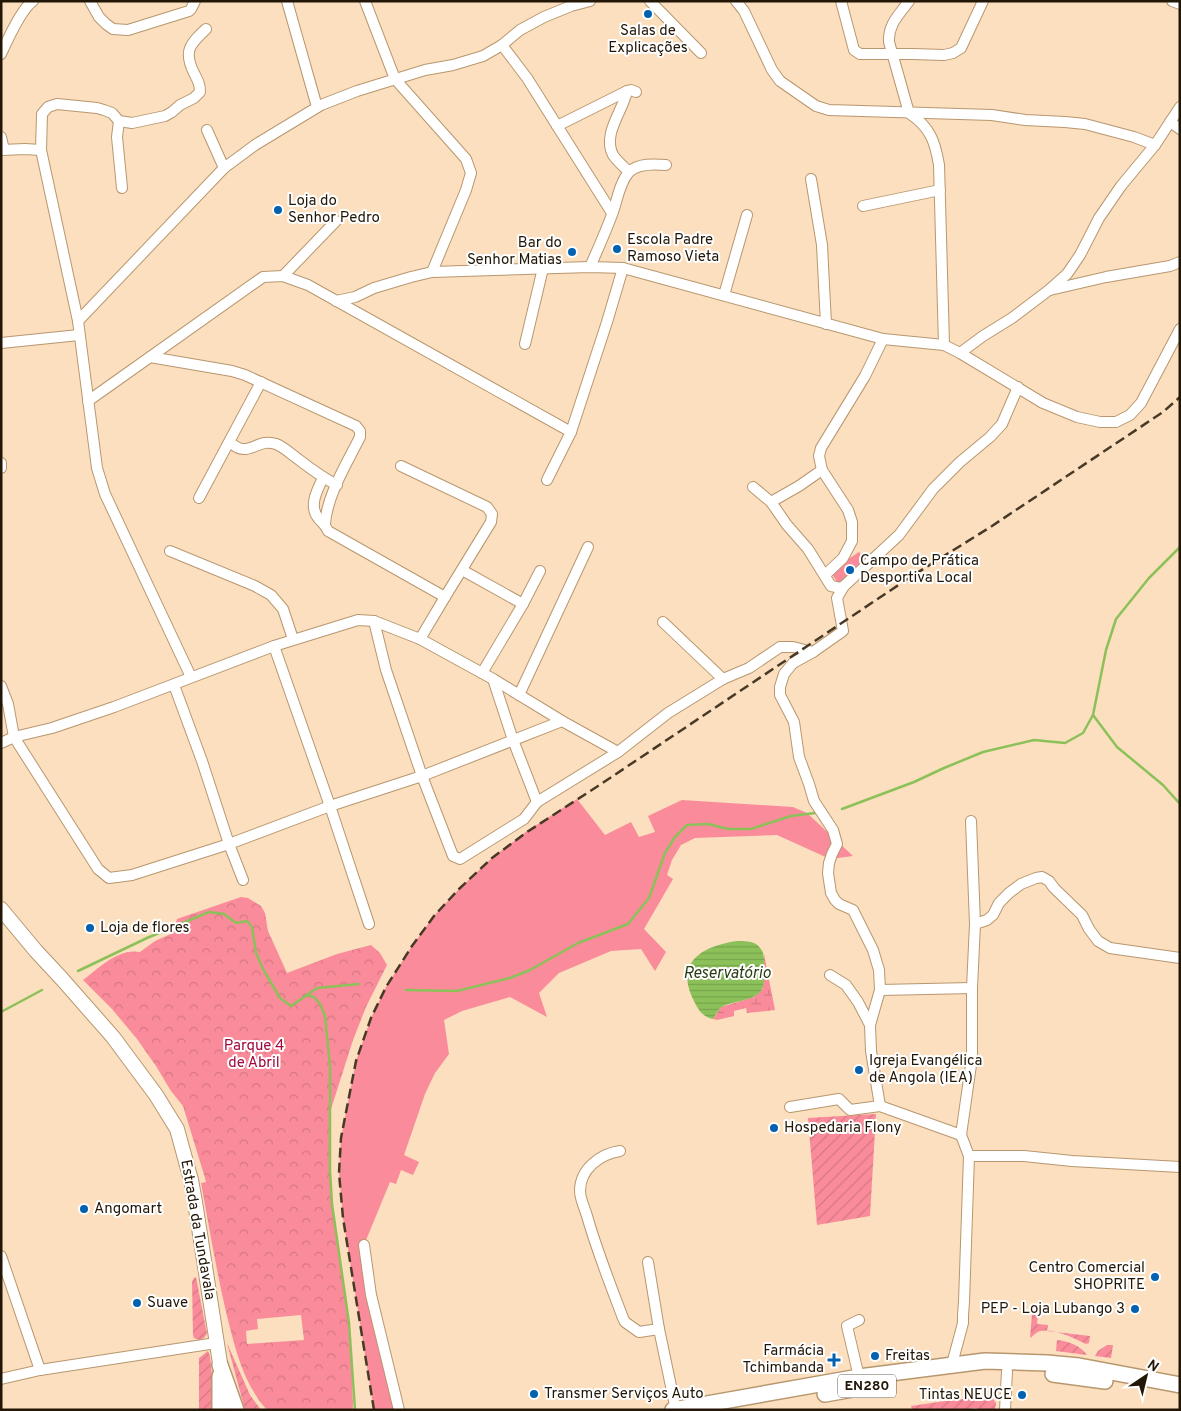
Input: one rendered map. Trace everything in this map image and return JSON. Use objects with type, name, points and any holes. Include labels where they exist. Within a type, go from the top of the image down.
[{"type":"main road","name":"Estrada da Tundavala","points":[[1,909],[113,1037],[156,1095],[177,1129],[191,1180],[220,1365]]},
{"type":"main road","name":"EN280","points":[[675,1410],[859,1377],[986,1361],[1060,1364],[1118,1372],[1180,1385]]},
{"type":"main road","points":[[220,1365],[228,1408]]},
{"type":"main road","name":"EN280","points":[[728,1410],[949,1374],[990,1370],[1076,1376],[1132,1385],[1180,1396]]},
{"type":"street","points":[[1,54],[24,12],[33,1]]},
{"type":"street","points":[[90,1],[99,17],[106,24],[113,29],[128,30],[189,11],[195,1]]},
{"type":"street","points":[[287,1],[317,107]]},
{"type":"street","points":[[365,1],[395,79],[466,159],[471,173],[460,206],[432,272]]},
{"type":"street","points":[[78,321],[224,168],[255,145],[317,107],[357,91],[395,79],[483,56],[520,30],[571,6],[590,1]]},
{"type":"street","points":[[650,1],[701,52]]},
{"type":"street","points":[[736,1],[744,11],[772,70],[780,80],[816,106],[829,110],[992,115],[1025,120],[1085,124],[1155,144]]},
{"type":"street","points":[[841,1],[856,53],[944,55],[953,53],[961,48],[983,1]]},
{"type":"street","points":[[909,1],[892,24],[889,42],[909,113],[920,120],[936,147],[939,165],[944,345]]},
{"type":"street","points":[[1172,1],[1180,4]]},
{"type":"street","points":[[191,677],[105,494],[98,468],[78,321],[41,150],[42,114],[48,107],[57,104],[97,108],[112,114],[119,121],[132,123],[165,116],[194,98],[200,92],[200,83],[189,63],[188,53],[191,44],[206,28]]},
{"type":"street","points":[[502,44],[527,78],[612,213]]},
{"type":"street","points":[[557,126],[631,92],[613,127],[610,141],[613,154],[629,172]]},
{"type":"street","points":[[960,353],[1012,318],[1067,274],[1080,255],[1099,218],[1121,186],[1155,144],[1180,107]]},
{"type":"street","points":[[119,121],[117,136],[122,188]]},
{"type":"street","points":[[1170,122],[1180,128]]},
{"type":"street","points":[[207,130],[224,168]]},
{"type":"street","points":[[1,137],[3,150],[41,150]]},
{"type":"street","points":[[590,267],[629,172],[638,167],[655,164],[666,165]]},
{"type":"street","points":[[811,179],[822,245],[826,324]]},
{"type":"street","points":[[863,206],[940,190]]},
{"type":"street","points":[[724,295],[747,215]]},
{"type":"street","points":[[283,276],[336,221]]},
{"type":"street","points":[[1049,290],[1106,277],[1170,266],[1180,262]]},
{"type":"street","points":[[525,344],[542,268]]},
{"type":"street","points":[[336,301],[355,297],[374,288],[411,276],[432,272],[542,268],[623,268],[883,339],[944,345],[1043,403],[1077,417],[1100,422],[1116,422],[1130,415],[1142,403],[1180,329]]},
{"type":"street","points":[[547,480],[571,432],[623,268]]},
{"type":"street","points":[[88,402],[263,277],[283,276],[308,285],[571,432]]},
{"type":"street","points":[[1,343],[79,335]]},
{"type":"street","points":[[825,575],[843,558],[852,541],[852,522],[848,510],[822,470],[819,456],[820,448],[865,376],[883,339]]},
{"type":"street","points":[[150,358],[245,374],[356,426],[360,431],[360,437],[337,485],[326,514],[325,524],[328,532],[445,597]]},
{"type":"street","points":[[199,498],[261,382]]},
{"type":"street","points":[[880,1106],[871,1051],[870,1025],[880,990],[879,970],[876,959],[853,910],[839,904],[831,893],[828,873],[829,863],[837,844],[833,830],[814,801],[799,757],[794,722],[780,696],[780,687],[784,674],[794,663],[843,631],[837,598],[844,586],[899,535],[933,489],[1002,424],[1018,387]]},
{"type":"street","points":[[230,442],[241,450],[267,442],[276,444],[323,478],[337,485]]},
{"type":"street","points":[[1,462],[1,468]]},
{"type":"street","points":[[401,466],[487,507],[492,514],[491,522],[420,639]]},
{"type":"street","points":[[771,502],[822,470]]},
{"type":"street","points":[[323,478],[315,495],[314,505],[318,519],[325,524]]},
{"type":"street","points":[[753,487],[771,502],[787,525],[808,549],[831,586],[841,588],[844,586]]},
{"type":"street","points":[[519,695],[588,547]]},
{"type":"street","points":[[170,551],[271,595],[283,609],[293,639]]},
{"type":"street","points":[[462,570],[523,604]]},
{"type":"street","points":[[482,673],[523,604],[540,571]]},
{"type":"street","points":[[1,743],[14,737],[114,708],[293,639],[358,620],[374,621],[420,639],[618,752]]},
{"type":"street","points":[[374,621],[386,670],[422,776],[453,856],[460,859],[524,819],[536,802],[618,752],[668,713],[723,679],[749,668],[780,647],[793,647],[813,652]]},
{"type":"street","points":[[663,622],[723,679]]},
{"type":"street","points":[[274,646],[330,806],[368,924]]},
{"type":"street","points":[[493,679],[536,802]]},
{"type":"street","points":[[174,684],[243,880]]},
{"type":"street","points":[[1,686],[8,704],[14,737],[98,869],[109,878],[132,875],[229,844],[330,806],[422,776],[562,721]]},
{"type":"street","points":[[952,1364],[963,1322],[969,1156],[961,1135],[972,1058],[972,988],[975,924],[971,821]]},
{"type":"street","points":[[975,924],[987,920],[993,915],[1004,898],[1021,884],[1042,877],[1049,881],[1082,915],[1098,941],[1110,948],[1180,958]]},
{"type":"street","points":[[830,975],[846,985],[858,1002],[870,1025]]},
{"type":"street","points":[[880,990],[972,988]]},
{"type":"street","points":[[790,1107],[839,1099],[850,1110],[880,1106],[961,1135]]},
{"type":"street","points":[[620,1151],[601,1157],[589,1167],[582,1180],[580,1191],[592,1234],[625,1322],[639,1332],[659,1329]]},
{"type":"street","points":[[969,1156],[1024,1156],[1072,1161],[1180,1167]]},
{"type":"street","points":[[364,1245],[371,1295],[399,1410]]},
{"type":"street","points":[[1,1256],[40,1370]]},
{"type":"street","points":[[648,1262],[675,1410]]},
{"type":"street","points":[[859,1320],[848,1326],[859,1377]]},
{"type":"street","points":[[1,1379],[40,1370],[216,1342]]},
{"type":"street","points":[[1005,1410],[1007,1371]]},
{"type":"green space","name":"Campo de Prática Desportiva Local","points":[[859,552],[870,570],[841,588],[830,571]]},
{"type":"green space","points":[[577,799],[605,835],[631,822],[639,837],[655,832],[648,816],[682,800],[793,807],[807,813],[853,856],[830,859],[777,835],[695,838],[681,845],[672,860],[667,875],[673,879],[644,929],[666,952],[655,971],[641,949],[611,951],[559,973],[539,993],[547,1017],[510,997],[462,1011],[444,1020],[449,1054],[435,1073],[425,1094],[404,1155],[419,1162],[413,1175],[401,1170],[396,1184],[390,1182],[364,1245],[399,1410],[374,1410],[343,1218],[339,1173],[341,1138],[356,1061],[371,1018],[386,987],[434,916],[492,858],[527,831]]},
{"type":"green space","name":"Parque 4 de Abril","points":[[241,897],[248,898],[261,906],[265,913],[268,931],[287,973],[337,954],[371,945],[380,953],[387,965],[366,1007],[353,1040],[331,1109],[330,1171],[332,1204],[349,1323],[353,1410],[267,1410],[251,1388],[240,1364],[229,1325],[201,1183],[206,1182],[183,1106],[137,1039],[112,1009],[83,980],[109,960],[124,953],[140,952],[155,941],[173,933],[177,919]],"holes":[[[301,1315],[304,1340],[247,1344],[246,1331],[258,1329],[257,1319]]]},
{"type":"green space","points":[[764,954],[775,1010],[747,1013],[746,1008],[734,1011],[734,1016],[717,1020],[713,1019],[721,1007],[754,997],[762,990],[764,982]]},
{"type":"green space","points":[[876,1114],[870,1216],[817,1225],[808,1118]]},
{"type":"green space","points":[[196,1277],[207,1334],[199,1340],[194,1338],[193,1335],[192,1282]]},
{"type":"green space","points":[[1032,1314],[1038,1314],[1037,1324],[1048,1325],[1047,1331],[1039,1332],[1030,1338]]},
{"type":"green space","points":[[1058,1332],[1090,1336],[1089,1343],[1086,1344]]},
{"type":"green space","points":[[1057,1340],[1074,1344],[1087,1355],[1056,1351]]},
{"type":"green space","points":[[227,1343],[250,1395],[261,1410],[245,1410]]},
{"type":"green space","points":[[1107,1345],[1113,1345],[1111,1358],[1095,1356],[1098,1351]]},
{"type":"green space","points":[[208,1351],[214,1397],[213,1410],[199,1410],[199,1358]]},
{"type":"green space","points":[[973,1398],[993,1399],[996,1403],[995,1410],[975,1408],[963,1410],[912,1410],[911,1406],[945,1401]]},
{"type":"water","name":"Reservatório","points":[[737,941],[754,943],[762,951],[765,967],[763,988],[753,997],[722,1007],[713,1019],[709,1018],[699,1010],[694,1001],[687,976],[690,966],[695,958],[703,952],[724,943]]},
{"type":"waterway","points":[[842,809],[914,782],[983,752],[1034,740],[1065,743],[1083,733],[1093,715],[1106,650],[1116,619],[1149,578],[1180,547]]},
{"type":"waterway","points":[[1093,715],[1117,747],[1163,785],[1180,804]]},
{"type":"waterway","points":[[406,990],[457,991],[510,978],[530,970],[578,943],[628,924],[649,898],[665,853],[675,837],[687,825],[708,824],[728,829],[751,829],[791,816],[815,813]]},
{"type":"waterway","points":[[78,971],[147,938],[209,912],[224,914],[236,923],[247,921],[252,927],[256,953],[263,969],[280,998],[291,1006],[317,988],[359,984]]},
{"type":"waterway","points":[[1,1012],[42,990]]},
{"type":"waterway","points":[[306,995],[314,997],[320,1004],[325,1016],[330,1066],[330,1171],[332,1204],[349,1323],[355,1410]]},
{"type":"railway","points":[[374,1410],[343,1218],[339,1173],[341,1138],[356,1061],[371,1018],[386,987],[434,916],[492,858],[527,832],[912,576],[992,526],[1163,412],[1180,397]]},
{"type":"place","name":"Salas de Explicações","points":[[648,14]]},
{"type":"place","name":"Loja do Senhor Pedro","points":[[278,210]]},
{"type":"place","name":"Escola Padre Ramoso Vieta","points":[[617,249]]},
{"type":"place","name":"Bar do Senhor Matias","points":[[572,252]]},
{"type":"place","name":"Campo de Prática Desportiva Local","points":[[850,570]]},
{"type":"place","name":"Loja de flores","points":[[90,928]]},
{"type":"place","name":"Igreja Evangélica de Angola (IEA)","points":[[859,1070]]},
{"type":"place","name":"Hospedaria Flony","points":[[774,1128]]},
{"type":"place","name":"Angomart","points":[[84,1209]]},
{"type":"place","name":"Centro Comercial SHOPRITE","points":[[1155,1277]]},
{"type":"place","name":"Suave","points":[[137,1303]]},
{"type":"place","name":"PEP - Loja Lubango 3","points":[[1135,1309]]},
{"type":"place","name":"Freitas","points":[[875,1356]]},
{"type":"place","name":"Farmácia Tchimbanda","points":[[834,1360]]},
{"type":"place","name":"Transmer Serviços Auto","points":[[534,1394]]},
{"type":"place","name":"Tintas NEUCE","points":[[1022,1395]]}]
